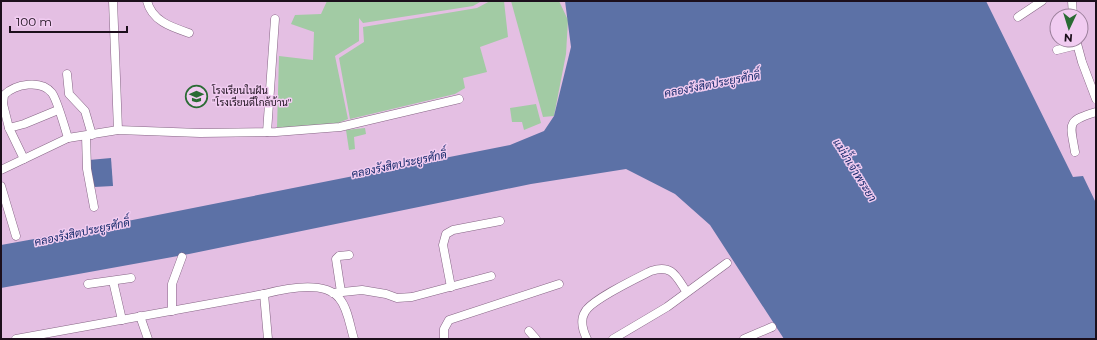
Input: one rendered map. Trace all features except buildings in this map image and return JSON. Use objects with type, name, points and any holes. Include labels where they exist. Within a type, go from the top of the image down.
[{"type":"street","points":[[113,1],[118,130]]},
{"type":"street","points":[[147,1],[149,10],[168,26],[189,33]]},
{"type":"street","points":[[1018,17],[1042,1]]},
{"type":"street","points":[[267,132],[275,19]]},
{"type":"street","points":[[1057,50],[1063,48]]},
{"type":"street","points":[[1079,48],[1096,99]]},
{"type":"street","points":[[67,74],[69,94],[86,112],[89,135],[87,169],[94,207]]},
{"type":"street","points":[[24,159],[9,128],[3,104],[4,95],[10,90],[29,84],[43,86],[52,94],[68,138]]},
{"type":"street","points":[[1,170],[68,138],[118,130],[200,133],[267,132],[340,127],[459,99]]},
{"type":"street","points":[[9,128],[24,124],[58,110]]},
{"type":"street","points":[[1075,152],[1071,129],[1072,122],[1077,118],[1096,112]]},
{"type":"street","points":[[1,186],[16,236]]},
{"type":"street","points":[[451,287],[443,245],[446,234],[453,230],[500,221]]},
{"type":"street","points":[[349,255],[339,256],[336,259],[337,293],[344,306],[354,339]]},
{"type":"street","points":[[172,311],[172,284],[182,256]]},
{"type":"street","points":[[613,339],[667,307],[686,291],[727,263]]},
{"type":"street","points":[[587,339],[582,320],[585,311],[600,299],[651,271],[658,268],[668,269],[674,273],[686,291]]},
{"type":"street","points":[[16,339],[264,294],[288,288],[317,288],[337,293],[362,290],[386,294],[397,298],[412,297],[491,276]]},
{"type":"street","points":[[88,284],[131,278]]},
{"type":"street","points":[[113,281],[122,320]]},
{"type":"street","points":[[444,339],[444,329],[449,320],[559,284]]},
{"type":"street","points":[[264,294],[268,339]]},
{"type":"street","points":[[140,316],[147,339]]},
{"type":"street","points":[[744,339],[772,327]]},
{"type":"street","points":[[529,332],[536,339]]},
{"type":"green space","points":[[327,1],[482,1],[473,6],[363,23],[359,18],[359,41],[335,56],[348,119],[338,123],[277,128],[279,56],[313,60],[314,32],[291,24],[295,15],[321,14]]},
{"type":"green space","points":[[490,1],[504,1],[508,37],[480,47],[487,72],[463,78],[465,88],[455,94],[350,119],[339,58],[364,42],[363,27],[477,8]]},
{"type":"green space","points":[[511,1],[559,1],[568,20],[566,54],[554,116],[543,117]]},
{"type":"green space","points":[[536,104],[541,123],[524,130],[522,122],[512,122],[510,108]]},
{"type":"green space","points":[[365,128],[366,134],[354,137],[355,149],[349,150],[346,130]]},
{"type":"water","points":[[565,1],[986,1],[1073,177],[1083,176],[1096,203],[1096,339],[784,339],[710,225],[675,194],[626,169],[531,184],[189,254],[1,288],[1,245],[510,145],[544,131],[554,116],[571,47]]},
{"type":"water","points":[[111,158],[113,186],[94,187],[89,160]]},
{"type":"place","name":"โรงเรียนในฝัน \"โรงเรียนดีใกล้บ้าน\"","points":[[197,96]]},
{"type":"water label","name":"คลองรังสิตประยูรศักดิ์","points":[[712,84]]},
{"type":"water label","name":"คลองรังสิตประยูรศักดิ์","points":[[399,164]]},
{"type":"water label","name":"แม่น้ำเจ้าพระยา","points":[[855,170]]},
{"type":"water label","name":"คลองรังสิตประยูรศักดิ์","points":[[82,232]]}]
